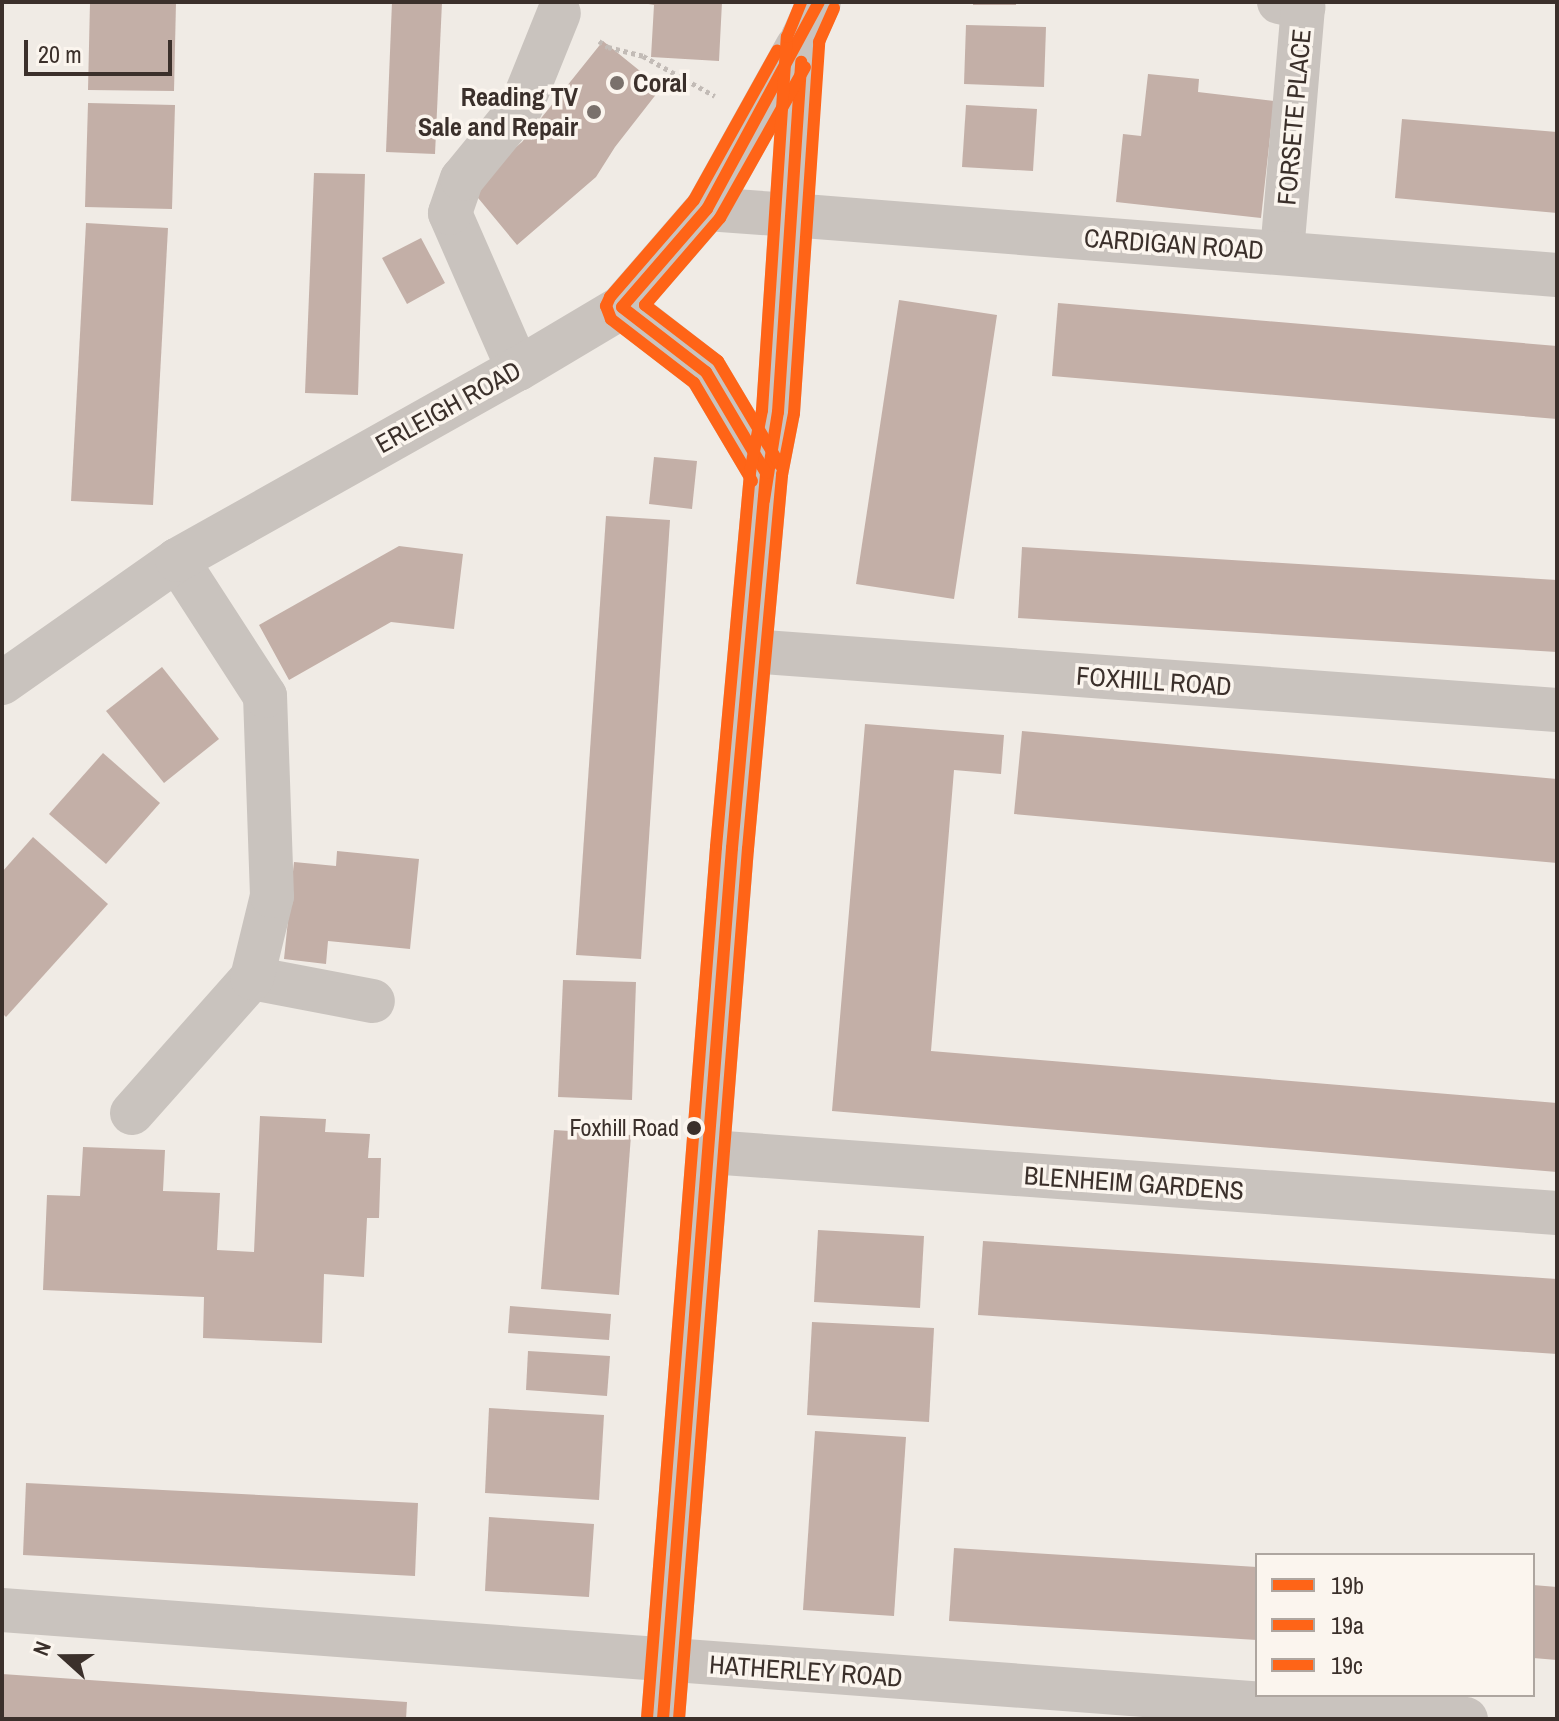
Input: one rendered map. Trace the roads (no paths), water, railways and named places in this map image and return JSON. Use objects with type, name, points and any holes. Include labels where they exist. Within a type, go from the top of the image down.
[{"type":"street","name":"FORSETE PLACE","points":[[1279,2],[1303,7],[1282,252]]},
{"type":"street","points":[[518,369],[450,213],[462,179],[521,107],[559,13]]},
{"type":"street","points":[[663,1719],[750,651],[766,473],[778,412],[791,215],[811,20]]},
{"type":"street","name":"ERLEIGH ROAD","points":[[6,670],[177,560],[518,369],[622,307],[707,209],[811,20]]},
{"type":"street","name":"CARDIGAN ROAD","points":[[707,209],[1557,275]]},
{"type":"street","points":[[622,307],[706,372],[766,473]]},
{"type":"street","points":[[132,1113],[252,978],[272,896],[265,696],[177,560]]},
{"type":"street","name":"FOXHILL ROAD","points":[[750,651],[1557,710]]},
{"type":"street","points":[[252,978],[373,1001]]},
{"type":"street","name":"BLENHEIM GARDENS","points":[[710,1152],[1557,1213]]},
{"type":"street","name":"HATHERLEY ROAD","points":[[2,1610],[1466,1719]]},
{"type":"place","name":"Coral","points":[[617,83]]},
{"type":"place","name":"Reading TV Sale and Repair","points":[[594,112]]},
{"type":"place","name":"Foxhill Road","points":[[694,1128]]}]
